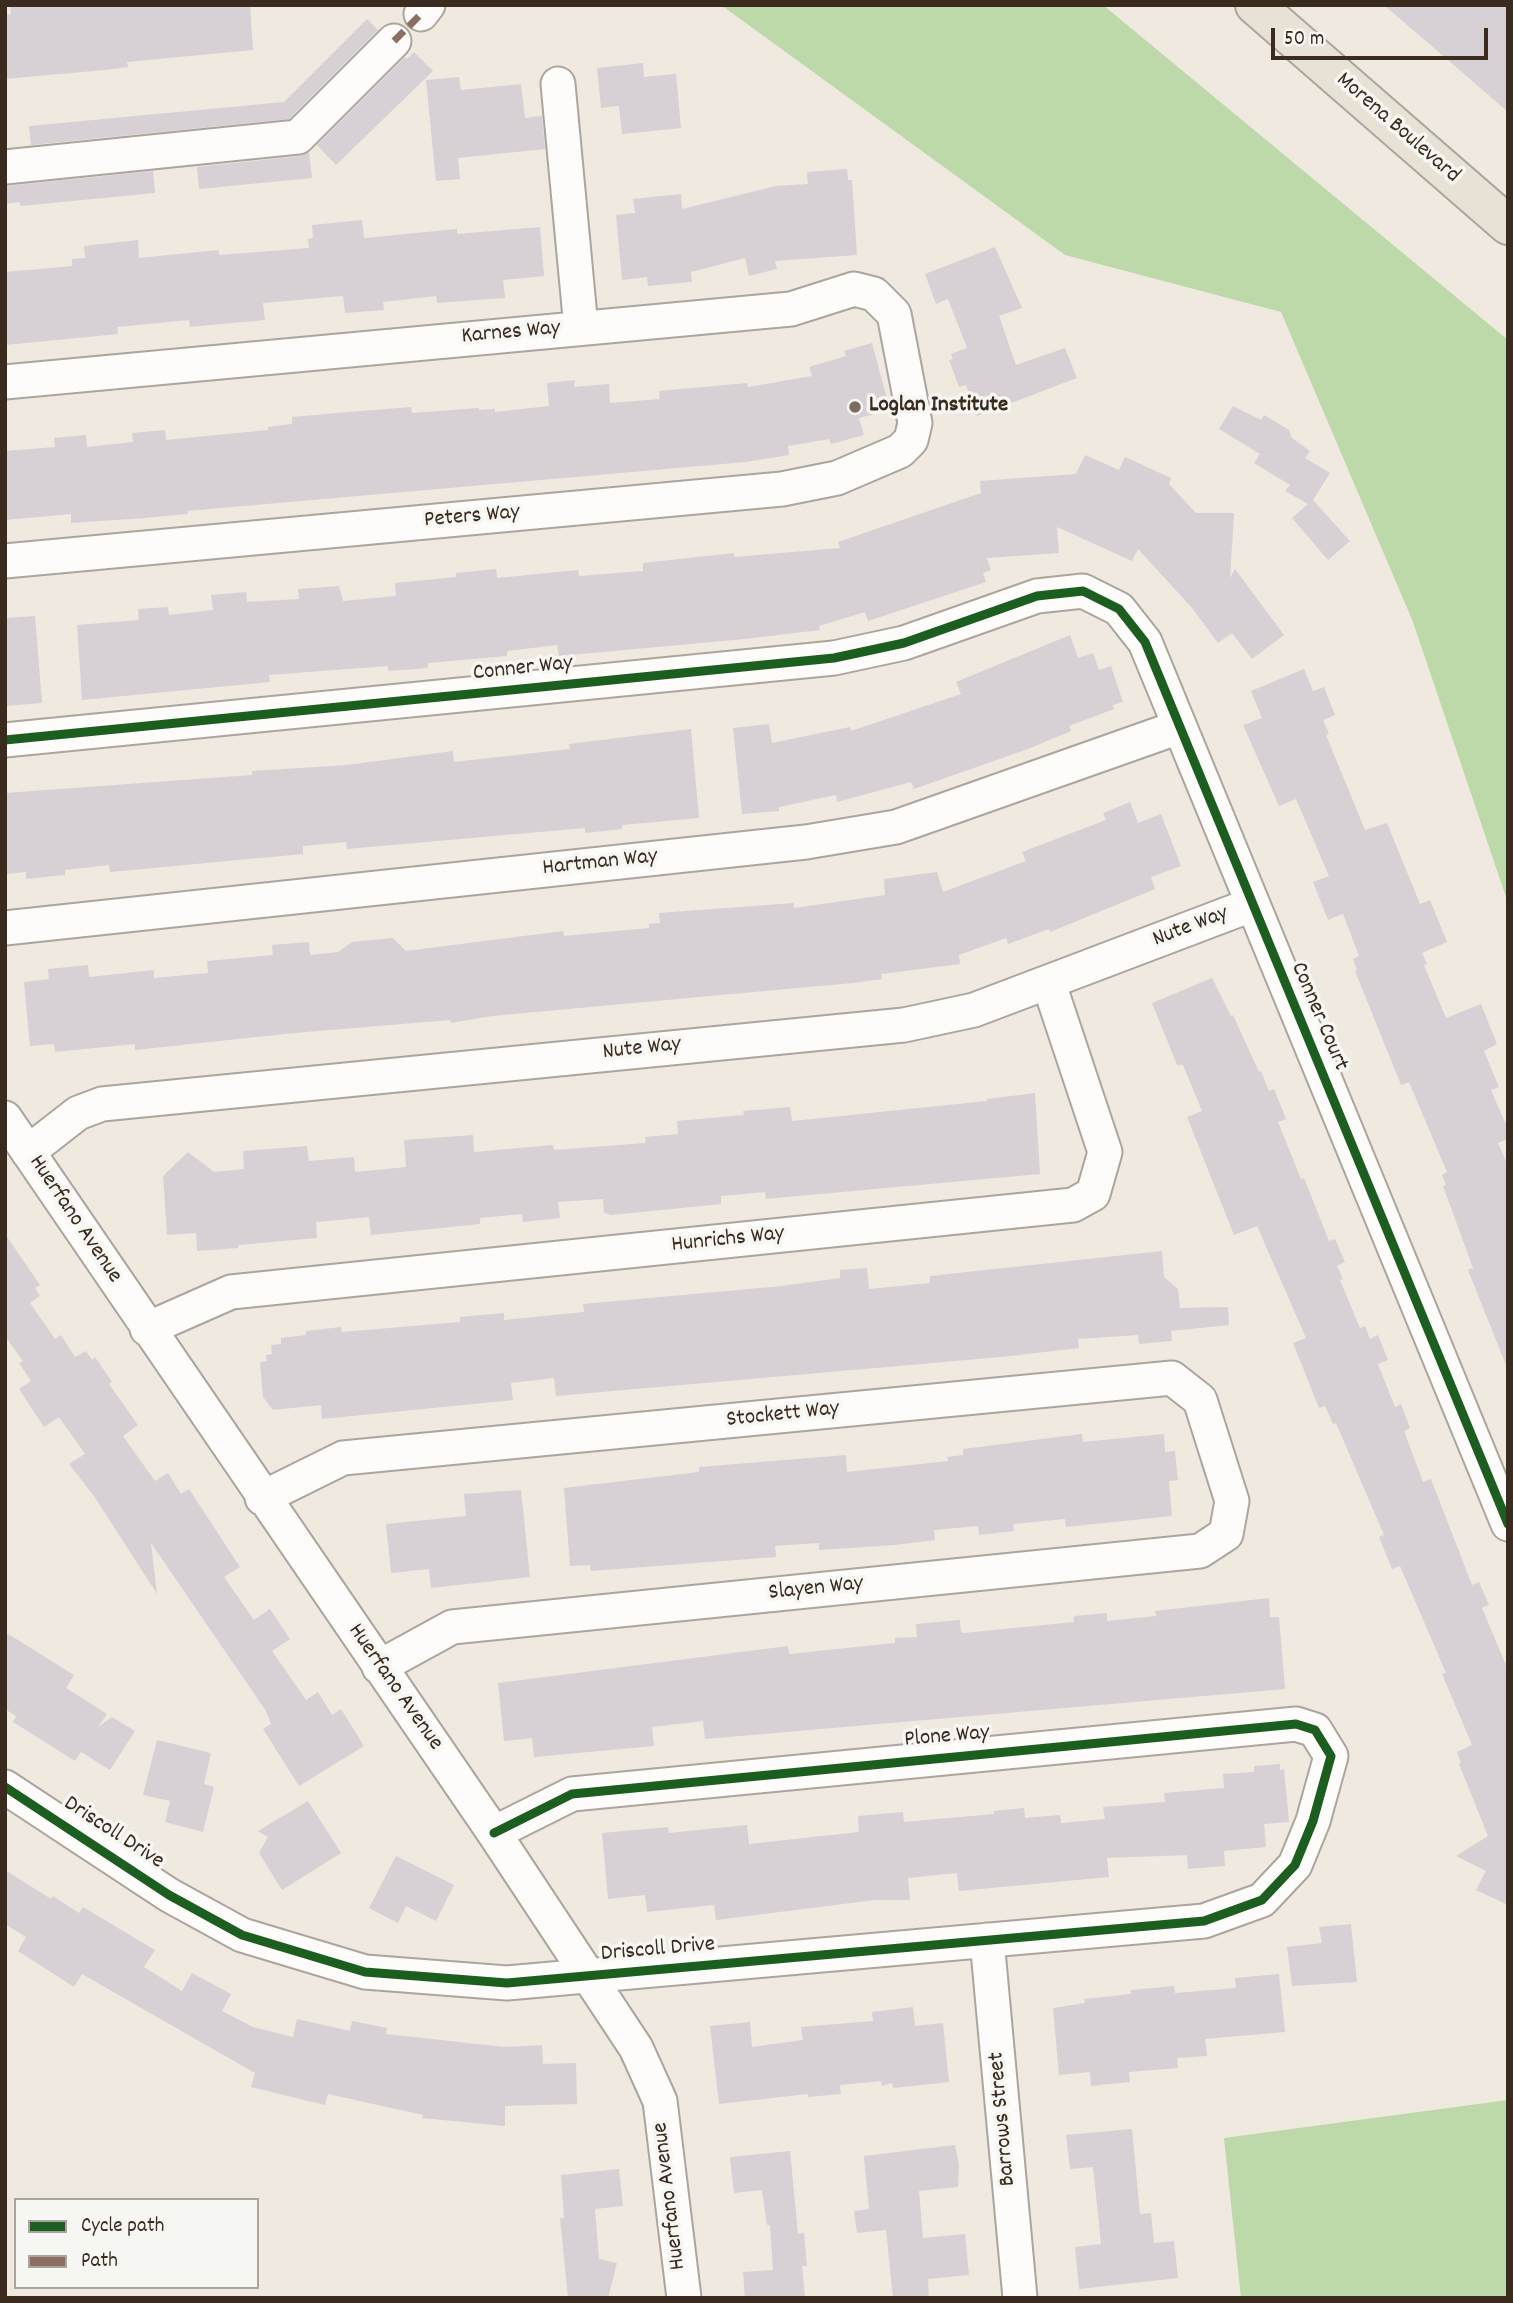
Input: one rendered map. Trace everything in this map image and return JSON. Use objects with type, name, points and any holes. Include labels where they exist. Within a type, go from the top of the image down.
[{"type":"main road","name":"Morena Boulevard","points":[[1255,5],[1508,225]]},
{"type":"street","points":[[5,167],[298,137],[394,41]]},
{"type":"street","points":[[558,84],[581,328]]},
{"type":"street","name":"Karnes Way","points":[[5,382],[791,309],[855,289],[874,294],[894,314],[915,423]]},
{"type":"street","name":"Peters Way","points":[[5,561],[782,489],[837,478],[900,451],[911,440],[915,423]]},
{"type":"street","name":"Conner Court","points":[[1037,596],[1083,591],[1119,609],[1145,642],[1508,1524]]},
{"type":"street","name":"Conner Way","points":[[5,740],[834,658],[904,643],[1037,596]]},
{"type":"street","name":"Hartman Way","points":[[5,928],[793,844],[895,827],[1179,727]]},
{"type":"street","name":"Nute Way","points":[[29,1152],[78,1114],[102,1104],[904,1025],[974,1010],[1049,984],[1251,905]]},
{"type":"street","name":"Hunrichs Way","points":[[148,1328],[231,1292],[1073,1205],[1094,1194],[1105,1152],[1049,984]]},
{"type":"street","name":"Huerfano Avenue","points":[[5,1118],[262,1498],[494,1833],[636,2048],[660,2101],[684,2298]]},
{"type":"street","name":"Stockett Way","points":[[262,1498],[343,1458],[1172,1378],[1200,1399],[1232,1502]]},
{"type":"street","name":"Slayen Way","points":[[379,1667],[452,1627],[1200,1551],[1226,1534],[1232,1502]]},
{"type":"street","name":"Plone Way","points":[[494,1833],[572,1794],[1296,1724],[1315,1730],[1331,1756],[1313,1821]]},
{"type":"street","name":"Driscoll Drive","points":[[5,1787],[169,1895],[242,1935],[365,1972],[507,1983],[1204,1921],[1262,1900],[1295,1865],[1313,1821]]},
{"type":"street","name":"Barrows Street","points":[[988,1940],[1020,2298]]},
{"type":"green space","points":[[721,5],[1103,5],[1508,340],[1508,903],[1413,622],[1281,312],[1065,255]]},
{"type":"green space","points":[[1508,2100],[1508,2298],[1241,2298],[1224,2138]]},
{"type":"building","points":[[10,5],[250,5],[253,50],[127,62],[128,67],[5,79],[5,15],[11,14]]},
{"type":"building","points":[[1384,5],[1508,5],[1508,112],[1478,86]]},
{"type":"building","points":[[367,19],[378,30],[289,119],[31,145],[29,126],[284,102]]},
{"type":"building","points":[[414,52],[433,71],[336,165],[317,145],[405,57],[407,59]]},
{"type":"building","points":[[643,63],[644,77],[676,74],[681,128],[622,134],[619,106],[601,108],[597,68]]},
{"type":"building","points":[[459,77],[461,90],[521,84],[525,118],[542,116],[545,149],[458,158],[460,179],[436,181],[426,80]]},
{"type":"building","points":[[309,152],[312,178],[199,189],[197,167],[300,156]]},
{"type":"building","points":[[847,169],[848,180],[852,180],[857,255],[775,261],[777,269],[749,276],[745,258],[691,272],[692,282],[648,286],[647,277],[622,280],[616,215],[635,213],[633,199],[681,194],[682,209],[776,186],[808,184],[807,172]]},
{"type":"building","points":[[153,171],[155,193],[20,206],[20,202],[5,204],[5,186]]},
{"type":"building","points":[[362,220],[364,238],[457,229],[457,234],[540,227],[544,276],[503,280],[505,298],[437,303],[436,296],[383,302],[384,310],[345,313],[343,296],[263,303],[265,320],[190,327],[189,320],[117,327],[118,334],[5,345],[5,272],[72,266],[72,259],[85,258],[84,246],[138,240],[139,258],[219,250],[219,255],[309,248],[308,239],[313,238],[312,225]]},
{"type":"building","points":[[995,247],[1022,308],[999,316],[1016,365],[1065,348],[1077,378],[977,416],[966,385],[959,387],[949,360],[953,359],[951,354],[967,348],[948,299],[936,304],[925,274]]},
{"type":"building","points":[[872,343],[890,410],[859,418],[864,435],[831,444],[829,439],[788,446],[789,455],[746,462],[187,511],[188,514],[145,518],[71,523],[71,514],[5,520],[5,451],[55,447],[54,438],[86,435],[87,447],[133,442],[132,433],[165,430],[166,440],[268,430],[268,427],[292,424],[292,417],[337,413],[411,407],[412,413],[479,408],[495,409],[495,412],[549,406],[547,383],[575,380],[574,387],[609,384],[610,403],[660,399],[659,391],[747,383],[748,387],[812,376],[809,367],[846,356],[844,351]]},
{"type":"building","points":[[1233,406],[1261,420],[1264,415],[1289,430],[1292,438],[1310,451],[1305,458],[1330,473],[1313,500],[1350,541],[1328,560],[1292,518],[1308,504],[1285,491],[1290,485],[1254,463],[1260,454],[1219,429]]},
{"type":"building","points":[[1085,455],[1119,470],[1125,457],[1171,478],[1169,484],[1196,513],[1234,513],[1230,578],[1235,569],[1284,635],[1252,659],[1232,633],[1218,643],[1192,608],[1138,549],[1132,561],[1057,527],[1059,553],[987,558],[991,570],[983,573],[986,582],[868,621],[865,612],[819,626],[820,630],[559,656],[557,645],[507,651],[507,656],[428,663],[428,668],[388,671],[388,666],[269,675],[270,682],[82,700],[77,625],[139,620],[138,609],[168,607],[169,615],[213,610],[211,595],[246,592],[247,602],[299,599],[298,589],[339,586],[343,601],[396,596],[395,583],[456,577],[456,573],[496,569],[497,578],[578,570],[579,576],[643,571],[643,563],[734,553],[734,557],[840,548],[838,542],[981,493],[980,481],[1076,474]]},
{"type":"building","points":[[35,616],[42,703],[5,706],[5,618]]},
{"type":"building","points":[[1070,635],[1078,658],[1093,653],[1099,670],[1111,666],[1123,702],[1113,705],[1114,709],[1069,726],[1071,731],[1028,749],[914,789],[911,782],[837,802],[836,795],[779,807],[779,811],[742,814],[733,728],[769,724],[772,743],[850,727],[851,731],[961,694],[956,682]]},
{"type":"building","points":[[1304,669],[1313,691],[1324,687],[1335,715],[1323,720],[1329,734],[1326,735],[1365,830],[1387,823],[1420,904],[1430,900],[1447,942],[1422,953],[1427,964],[1424,965],[1446,1018],[1481,1004],[1497,1044],[1484,1051],[1499,1087],[1491,1090],[1508,1129],[1508,1139],[1498,1143],[1508,1166],[1508,1370],[1468,1270],[1473,1268],[1443,1186],[1446,1185],[1442,1175],[1447,1172],[1409,1082],[1401,1085],[1355,971],[1357,970],[1353,959],[1359,956],[1343,914],[1328,920],[1313,882],[1329,876],[1296,799],[1279,806],[1243,725],[1262,718],[1251,691]]},
{"type":"building","points":[[691,729],[699,818],[622,825],[622,829],[585,833],[585,828],[347,849],[346,842],[303,846],[303,854],[110,872],[109,865],[65,870],[65,875],[26,879],[26,872],[5,874],[5,793],[252,775],[252,771],[347,765],[453,751],[454,762],[570,749],[569,744]]},
{"type":"building","points":[[1130,802],[1138,823],[1161,814],[1181,866],[1151,877],[1155,889],[1050,932],[1049,929],[1008,944],[1006,938],[959,955],[960,964],[881,974],[882,979],[853,983],[492,1016],[451,1023],[450,1020],[294,1033],[135,1050],[135,1044],[55,1052],[54,1044],[30,1046],[24,982],[49,979],[48,969],[88,965],[89,977],[154,970],[154,978],[208,973],[207,961],[273,955],[272,945],[309,942],[310,955],[338,952],[352,942],[393,938],[406,951],[563,931],[564,936],[649,928],[649,924],[660,923],[659,913],[794,903],[794,908],[885,895],[884,879],[937,872],[943,892],[1026,861],[1022,852],[1106,820],[1103,813]]},
{"type":"building","points":[[1212,978],[1269,1091],[1274,1089],[1286,1119],[1278,1122],[1301,1179],[1304,1178],[1329,1241],[1335,1239],[1345,1262],[1337,1266],[1343,1279],[1340,1280],[1360,1328],[1365,1326],[1370,1339],[1378,1335],[1388,1360],[1378,1364],[1395,1407],[1401,1404],[1410,1428],[1404,1431],[1423,1482],[1431,1479],[1472,1585],[1479,1582],[1489,1605],[1482,1608],[1508,1670],[1508,1905],[1476,1890],[1486,1871],[1456,1856],[1488,1836],[1459,1764],[1461,1763],[1457,1752],[1472,1745],[1442,1674],[1446,1673],[1400,1566],[1392,1569],[1379,1537],[1384,1535],[1336,1423],[1333,1424],[1325,1406],[1319,1408],[1293,1343],[1306,1338],[1257,1226],[1234,1235],[1187,1117],[1202,1111],[1183,1065],[1177,1065],[1152,1003]]},
{"type":"building","points":[[1035,1093],[1040,1174],[766,1199],[765,1192],[721,1196],[721,1204],[611,1215],[604,1213],[603,1199],[558,1202],[560,1218],[523,1222],[522,1214],[480,1218],[480,1224],[371,1235],[369,1217],[316,1222],[317,1238],[197,1251],[196,1233],[167,1235],[163,1176],[188,1152],[214,1172],[244,1169],[243,1151],[307,1146],[309,1161],[354,1157],[355,1172],[406,1167],[404,1140],[473,1135],[474,1152],[553,1145],[554,1150],[646,1143],[645,1137],[678,1134],[677,1121],[744,1115],[743,1111],[790,1107],[792,1121],[987,1101]]},
{"type":"building","points":[[5,1234],[40,1285],[35,1288],[40,1296],[30,1303],[55,1339],[61,1335],[75,1357],[86,1351],[92,1360],[95,1357],[112,1382],[109,1384],[138,1425],[123,1436],[155,1481],[168,1473],[181,1494],[189,1489],[240,1567],[224,1577],[254,1620],[270,1609],[290,1639],[272,1651],[306,1700],[318,1692],[332,1715],[341,1709],[364,1746],[299,1786],[263,1729],[271,1724],[266,1711],[151,1543],[157,1594],[94,1496],[69,1464],[85,1454],[59,1417],[44,1427],[19,1389],[31,1381],[19,1363],[23,1361],[5,1336]]},
{"type":"building","points":[[1162,1251],[1164,1277],[1178,1289],[1180,1308],[1228,1307],[1229,1325],[1171,1331],[1172,1341],[1139,1344],[1138,1335],[1078,1339],[1079,1348],[1001,1357],[556,1396],[554,1378],[511,1383],[513,1400],[322,1419],[321,1405],[273,1410],[263,1397],[260,1362],[267,1361],[266,1355],[272,1354],[271,1345],[281,1344],[281,1338],[306,1335],[306,1331],[341,1327],[342,1332],[460,1322],[460,1317],[504,1313],[504,1320],[584,1312],[583,1304],[782,1286],[840,1278],[840,1270],[867,1268],[869,1289],[930,1283],[930,1276]]},
{"type":"building","points":[[1082,1434],[1083,1442],[1164,1434],[1165,1452],[1175,1451],[1178,1480],[1169,1481],[1172,1516],[1066,1527],[1065,1519],[1013,1524],[1014,1531],[979,1535],[978,1526],[934,1530],[935,1540],[895,1545],[819,1550],[819,1543],[775,1546],[776,1557],[591,1571],[590,1565],[570,1566],[564,1488],[699,1472],[699,1467],[846,1455],[847,1472],[948,1461],[947,1457],[963,1455],[963,1449]]},
{"type":"building","points":[[521,1490],[530,1577],[431,1588],[429,1569],[391,1573],[386,1524],[466,1516],[464,1494]]},
{"type":"building","points":[[1269,1598],[1270,1617],[1279,1617],[1285,1689],[705,1739],[703,1721],[652,1727],[654,1746],[534,1757],[532,1738],[504,1741],[498,1683],[788,1646],[789,1654],[895,1643],[895,1638],[917,1637],[916,1624],[960,1620],[961,1632],[964,1633],[1074,1622],[1074,1616],[1107,1613],[1107,1621],[1156,1616],[1155,1611]]},
{"type":"building","points":[[5,1632],[74,1675],[66,1688],[107,1714],[98,1727],[112,1717],[135,1731],[110,1770],[81,1752],[75,1761],[13,1722],[16,1716],[5,1709]]},
{"type":"building","points":[[157,1740],[211,1753],[204,1784],[214,1787],[203,1832],[165,1822],[170,1801],[143,1795]]},
{"type":"building","points":[[1280,1764],[1280,1770],[1284,1769],[1289,1822],[1264,1824],[1266,1847],[1224,1851],[1225,1866],[1188,1869],[1187,1855],[1107,1858],[1109,1877],[959,1891],[957,1873],[908,1878],[910,1900],[875,1900],[716,1920],[714,1905],[647,1912],[645,1895],[608,1899],[602,1833],[668,1827],[669,1833],[747,1825],[749,1844],[859,1832],[858,1816],[903,1812],[904,1822],[994,1814],[994,1811],[1024,1808],[1025,1818],[1060,1815],[1061,1823],[1105,1819],[1103,1807],[1165,1802],[1164,1793],[1224,1788],[1223,1774],[1254,1772],[1254,1766]]},
{"type":"building","points":[[308,1801],[341,1853],[282,1890],[259,1853],[268,1837],[258,1831]]},
{"type":"building","points":[[396,1856],[454,1885],[436,1921],[406,1906],[398,1923],[369,1908]]},
{"type":"building","points":[[5,1870],[79,1913],[83,1907],[155,1950],[144,1967],[182,1991],[192,1973],[231,1994],[222,2011],[253,2027],[293,2037],[297,2019],[350,2031],[352,2021],[387,2028],[386,2034],[504,2047],[542,2045],[543,2064],[576,2063],[577,2104],[505,2106],[505,2126],[422,2118],[423,2115],[328,2094],[325,2105],[251,2087],[255,2073],[82,1974],[74,1987],[18,1951],[26,1937],[5,1924]]},
{"type":"building","points":[[1351,1924],[1357,1982],[1292,1986],[1287,1947],[1322,1943],[1319,1927]]},
{"type":"building","points":[[1279,1974],[1285,2032],[1205,2039],[1207,2056],[1177,2058],[1178,2068],[1129,2072],[1130,2082],[1091,2086],[1090,2072],[1059,2075],[1053,2008],[1085,2003],[1084,1999],[1131,1994],[1131,1990],[1174,1986],[1175,1993],[1236,1988],[1235,1978]]},
{"type":"building","points":[[913,2007],[915,2026],[943,2023],[949,2082],[893,2088],[892,2083],[882,2086],[881,2081],[840,2085],[841,2094],[808,2097],[808,2094],[719,2104],[710,2026],[750,2022],[752,2047],[803,2040],[801,2027],[873,2021],[872,2012]]},
{"type":"building","points":[[1132,2129],[1140,2214],[1151,2213],[1154,2243],[1174,2241],[1178,2278],[1079,2289],[1075,2247],[1101,2244],[1093,2167],[1070,2169],[1066,2135]]},
{"type":"building","points":[[955,2145],[959,2165],[958,2187],[919,2191],[923,2238],[965,2234],[969,2275],[928,2279],[929,2298],[893,2298],[886,2230],[857,2233],[854,2211],[869,2209],[864,2156]]},
{"type":"building","points":[[790,2151],[798,2234],[804,2233],[807,2266],[802,2266],[805,2298],[745,2298],[743,2272],[773,2270],[770,2225],[767,2225],[762,2190],[734,2193],[730,2157]]},
{"type":"building","points":[[619,2169],[623,2206],[595,2209],[599,2259],[617,2263],[608,2298],[568,2298],[560,2218],[564,2218],[561,2175]]},
{"type":"marked path","points":[[394,41],[421,14]]},
{"type":"cycle path","points":[[5,740],[834,658],[904,643],[1037,596],[1083,591],[1119,609],[1145,642],[1508,1524]]},
{"type":"cycle path","points":[[5,1787],[169,1895],[242,1935],[365,1972],[507,1983],[1204,1921],[1262,1900],[1295,1865],[1313,1821],[1331,1756],[1315,1730],[1296,1724],[572,1794],[494,1833]]},
{"type":"place","name":"Loglan Institute","points":[[855,407]]}]
